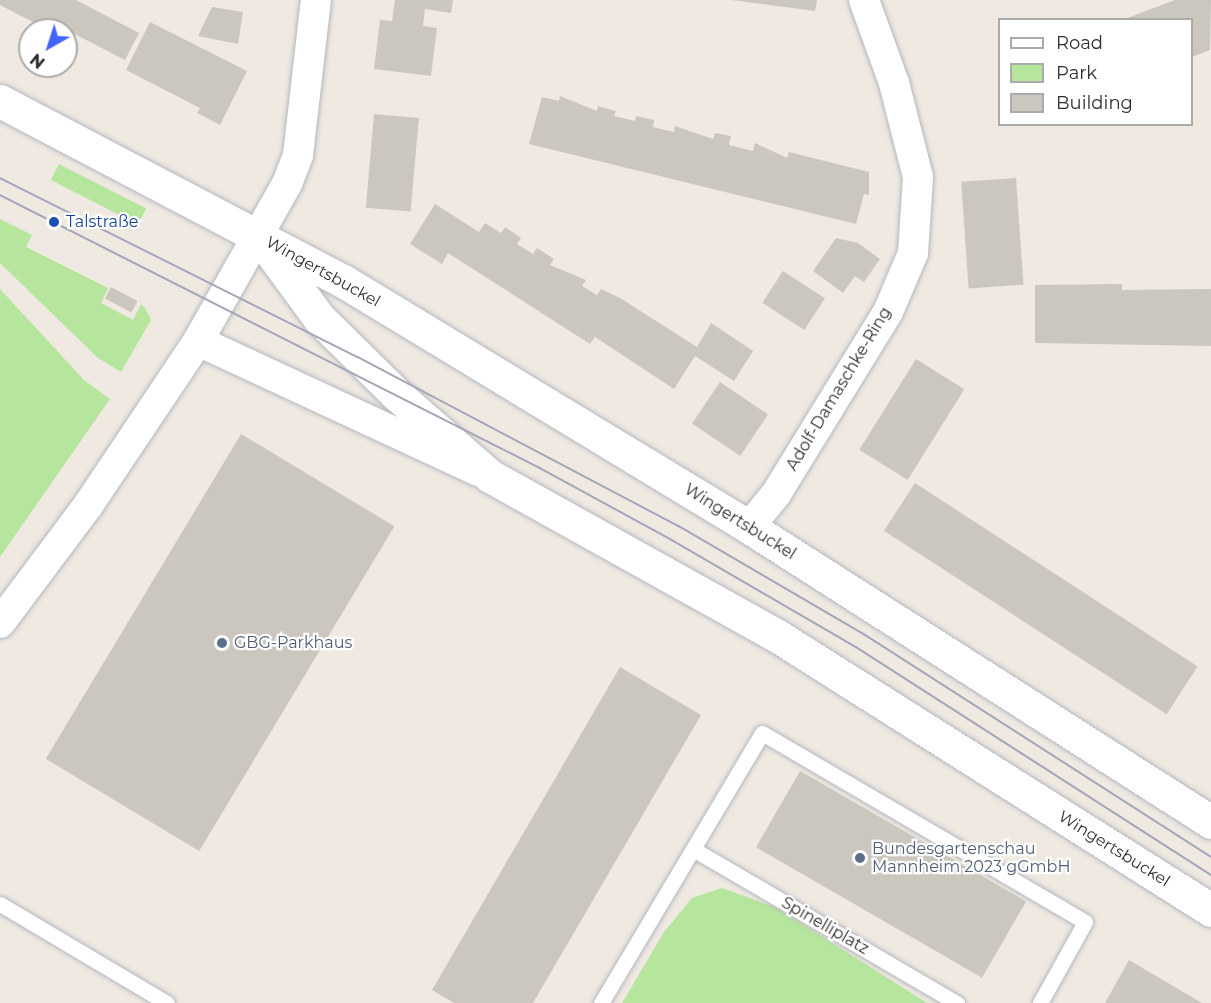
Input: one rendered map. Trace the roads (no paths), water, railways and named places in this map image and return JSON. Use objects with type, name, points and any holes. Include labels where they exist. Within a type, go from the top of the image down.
[{"type":"street","points":[[0,623],[89,504],[198,341],[259,237],[298,155],[316,0]]},
{"type":"street","name":"Adolf-Damaschke-Ring","points":[[749,527],[776,494],[888,312],[913,253],[918,177],[894,83],[864,0]]},
{"type":"street","name":"Wingertsbuckel","points":[[0,101],[353,287],[749,527],[1211,822]]},
{"type":"street","name":"Wingertsbuckel","points":[[259,237],[319,318],[396,394],[490,476]]},
{"type":"street","name":"Wingertsbuckel","points":[[198,341],[490,476],[779,637],[1211,910]]},
{"type":"lane","points":[[601,1003],[762,733],[1085,922],[1040,1003]]},
{"type":"lane","name":"Spinelliplatz","points":[[693,849],[957,1003]]},
{"type":"lane","points":[[0,904],[167,1003]]},
{"type":"tram line","points":[[0,178],[358,357],[679,526],[864,634],[1211,857]]},
{"type":"tram line","points":[[0,195],[540,468],[672,540],[856,647],[1211,875]]},
{"type":"place","name":"Talstraße","points":[[54,222]]},
{"type":"place","name":"GBG-Parkhaus","points":[[222,643]]},
{"type":"place","name":"Bundesgartenschau Mannheim 2023 gGmbH","points":[[860,858]]}]
